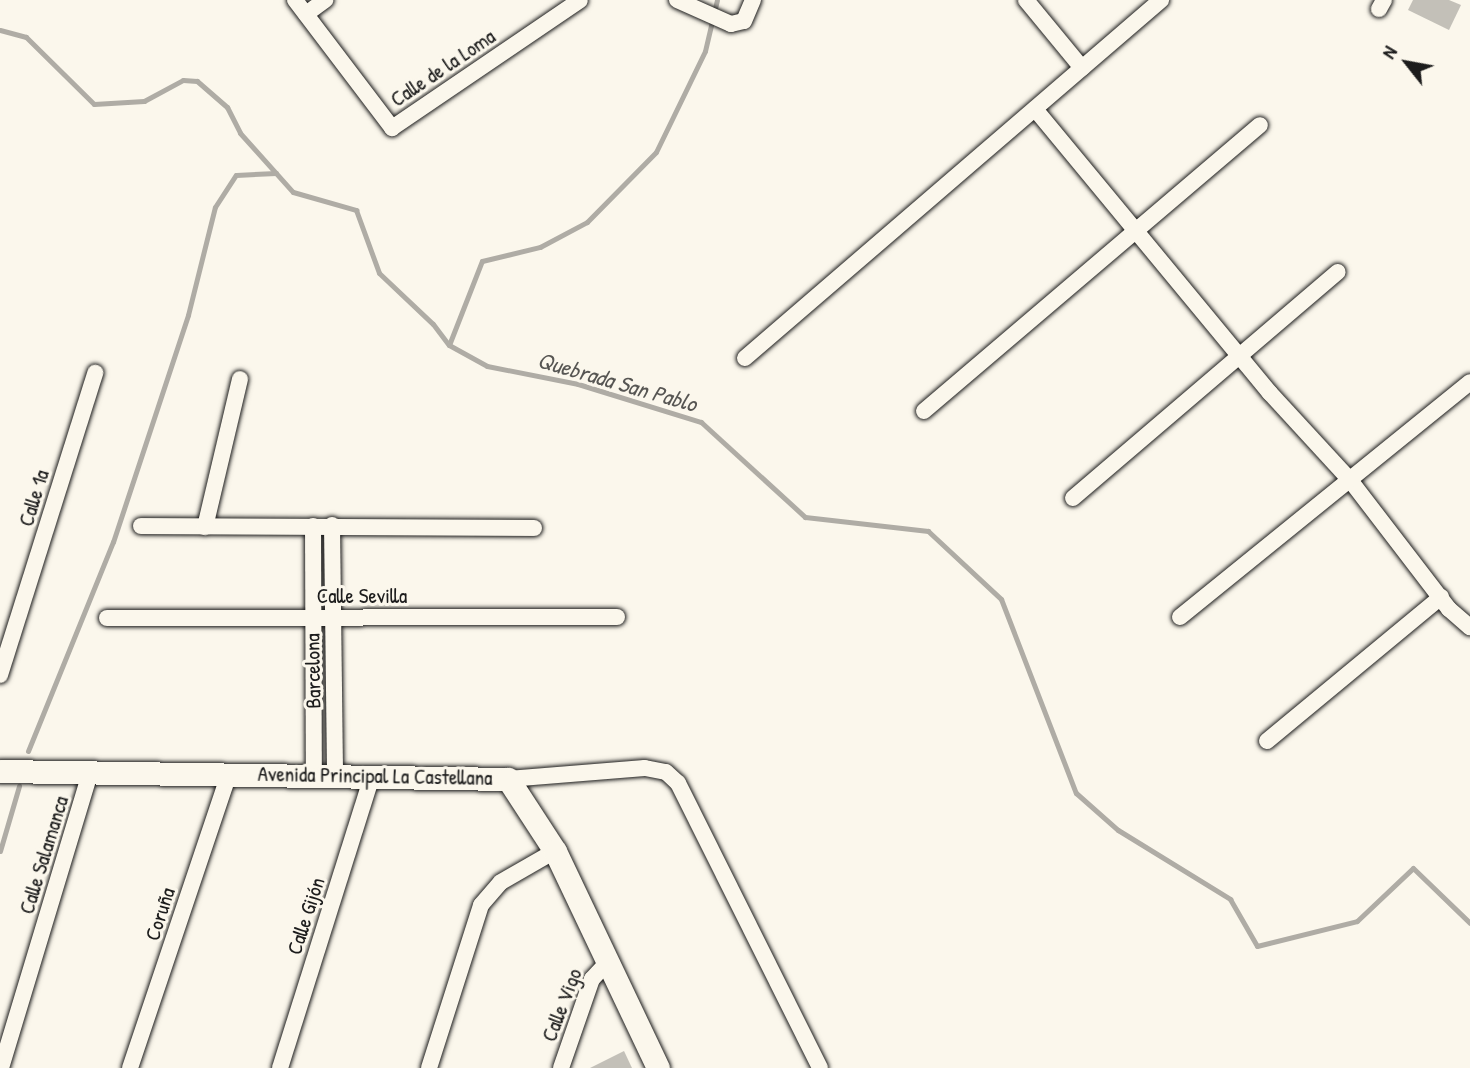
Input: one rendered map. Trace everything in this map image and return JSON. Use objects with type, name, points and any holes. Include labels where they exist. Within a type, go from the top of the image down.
[{"type":"street","name":"Calle de la Loma","points":[[295,0],[392,128],[580,0]]},
{"type":"street","points":[[306,15],[325,0]]},
{"type":"street","points":[[677,0],[731,24],[744,21],[753,0]]},
{"type":"street","points":[[1026,0],[1082,68]]},
{"type":"street","points":[[746,358],[1161,0]]},
{"type":"street","points":[[1035,109],[1240,356],[1350,480],[1441,597],[1470,627]]},
{"type":"street","points":[[924,411],[1135,228],[1260,125]]},
{"type":"street","points":[[1073,498],[1338,272]]},
{"type":"street","name":"Calle 1a","points":[[0,674],[95,373]]},
{"type":"street","points":[[205,527],[240,379]]},
{"type":"street","points":[[1180,617],[1470,382]]},
{"type":"street","name":"Barcelona","points":[[325,774],[334,617],[332,525]]},
{"type":"street","points":[[141,526],[534,528]]},
{"type":"street","name":"Barcelona","points":[[313,526],[313,617],[325,774]]},
{"type":"street","points":[[1267,741],[1441,597]]},
{"type":"street","name":"Calle Sevilla","points":[[107,618],[617,617]]},
{"type":"street","points":[[508,779],[645,768],[666,772],[678,783],[820,1068]]},
{"type":"street","name":"Avenida Principal La Castellana","points":[[0,771],[90,774],[325,774],[508,779],[555,851],[658,1068]]},
{"type":"street","name":"Coruña","points":[[130,1068],[229,773]]},
{"type":"street","name":"Calle Salamanca","points":[[1,1068],[90,774]]},
{"type":"street","name":"Calle Gijón","points":[[280,1068],[372,776]]},
{"type":"street","points":[[429,1068],[481,905],[501,882],[555,851]]},
{"type":"street","name":"Calle Vigo","points":[[561,1068],[592,979],[608,962]]},
{"type":"building","points":[[1413,0],[1449,0],[1461,5],[1449,30],[1408,10]]},
{"type":"building","points":[[624,1051],[632,1068],[590,1068]]},
{"type":"waterway","points":[[449,345],[482,261],[540,247],[587,222],[656,152],[705,51],[717,0]]},
{"type":"waterway","name":"Quebrada San Pablo","points":[[0,30],[26,37],[94,104],[144,101],[183,80],[197,81],[227,107],[240,133],[293,192],[356,210],[379,273],[433,324],[449,345],[487,366],[578,384],[701,422],[805,517],[928,531],[1001,599],[1076,793],[1118,830],[1230,899],[1257,946],[1357,921],[1413,868],[1470,923]]},
{"type":"waterway","points":[[28,751],[113,542],[188,315],[215,207],[236,175],[276,173]]},
{"type":"waterway","points":[[0,851],[19,786]]}]
